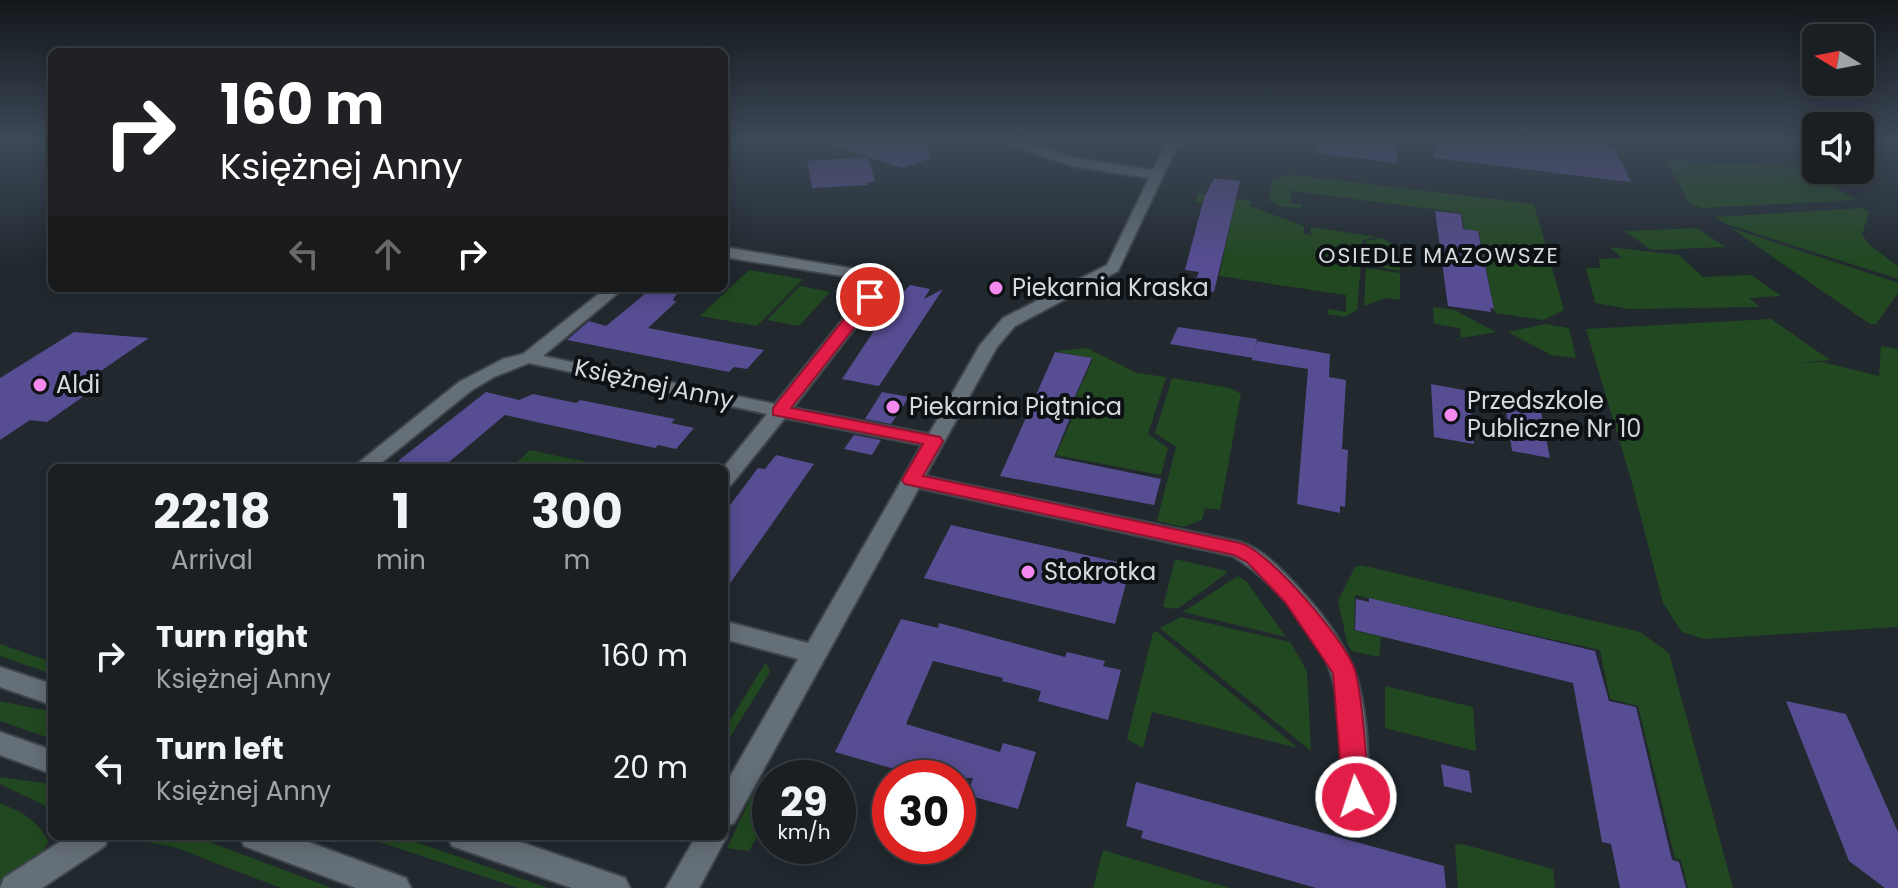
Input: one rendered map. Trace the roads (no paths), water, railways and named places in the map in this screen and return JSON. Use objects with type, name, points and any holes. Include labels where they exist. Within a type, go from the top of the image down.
[{"type":"street","points":[[728,807],[934,441],[1001,329],[1113,268],[1154,181]]},
{"type":"street","points":[[728,253],[885,278],[728,475]]},
{"type":"street","name":"Księżnej Anny","points":[[367,464],[490,369],[529,358],[611,292]]},
{"type":"street","name":"Księżnej Anny","points":[[529,358],[934,441]]},
{"type":"street","points":[[912,480],[1240,550],[1254,557],[1292,596],[1344,671],[1356,797]]},
{"type":"street","points":[[728,631],[814,654]]},
{"type":"street","points":[[0,677],[48,694]]},
{"type":"street","points":[[0,743],[48,761]]},
{"type":"street","points":[[15,888],[88,840]]},
{"type":"street","points":[[266,840],[395,888]]},
{"type":"street","points":[[475,840],[614,888]]},
{"type":"street","points":[[682,888],[710,840]]},
{"type":"place","name":"Piekarnia Kraska","points":[[996,288]]},
{"type":"place","name":"Aldi","points":[[40,385]]},
{"type":"place","name":"Piekarnia Piątnica","points":[[893,407]]},
{"type":"place","name":"Przedszkole Publiczne Nr 10","points":[[1451,415]]},
{"type":"place","name":"Stokrotka","points":[[1028,572]]},
{"type":"district","name":"OSIEDLE MAZOWSZE","points":[[1439,255]]}]
